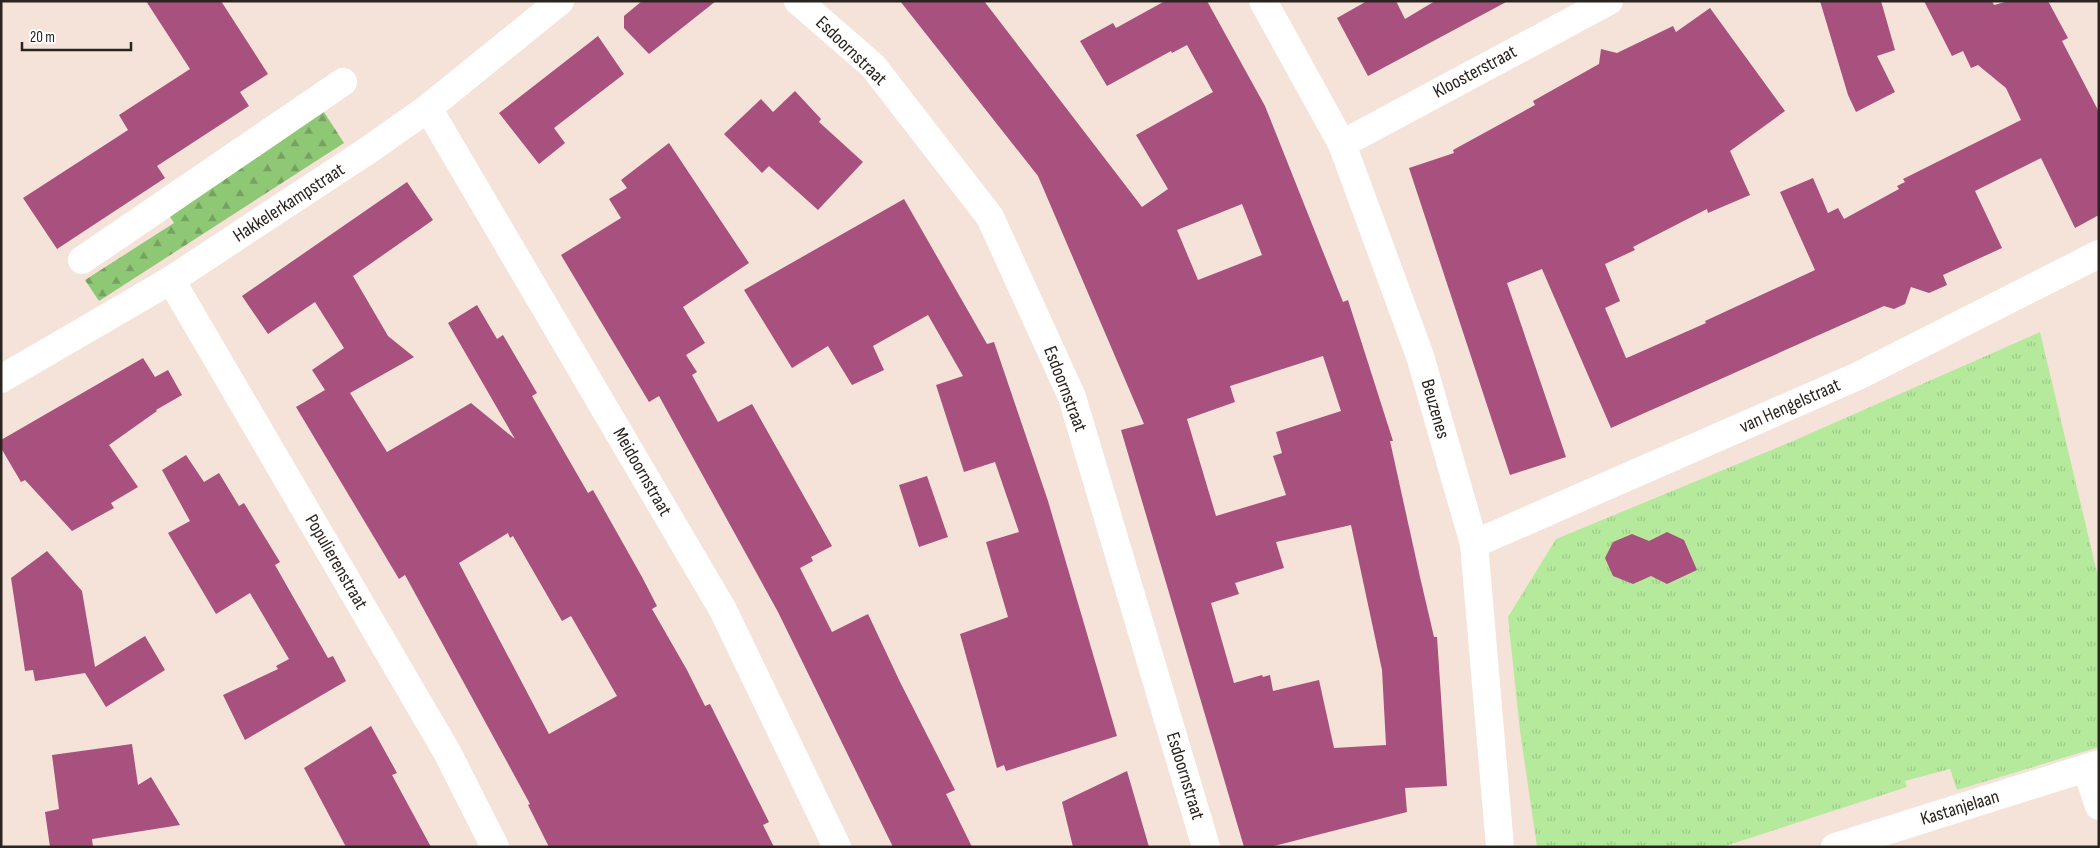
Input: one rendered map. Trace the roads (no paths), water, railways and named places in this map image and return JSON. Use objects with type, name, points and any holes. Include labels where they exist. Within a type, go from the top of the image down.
[{"type":"street","name":"Hakkelerkampstraat","points":[[1,379],[172,280],[370,149],[428,108],[560,1]]},
{"type":"street","name":"Esdoornstraat","points":[[798,1],[872,66],[990,217],[1072,397],[1206,847]]},
{"type":"street","name":"Beuzenes","points":[[1263,1],[1342,144],[1420,356],[1474,544],[1500,847]]},
{"type":"street","name":"Kloosterstraat","points":[[1342,144],[1609,1]]},
{"type":"street","points":[[82,260],[343,82]]},
{"type":"street","name":"Meidoornstraat","points":[[428,108],[723,610],[837,847]]},
{"type":"street","name":"van Hengelstraat","points":[[1474,544],[1858,376],[2099,254]]},
{"type":"street","name":"Populierenstraat","points":[[172,280],[447,752],[495,847]]},
{"type":"street","name":"Kastanjelaan","points":[[1835,847],[2092,766],[2099,806]]}]
